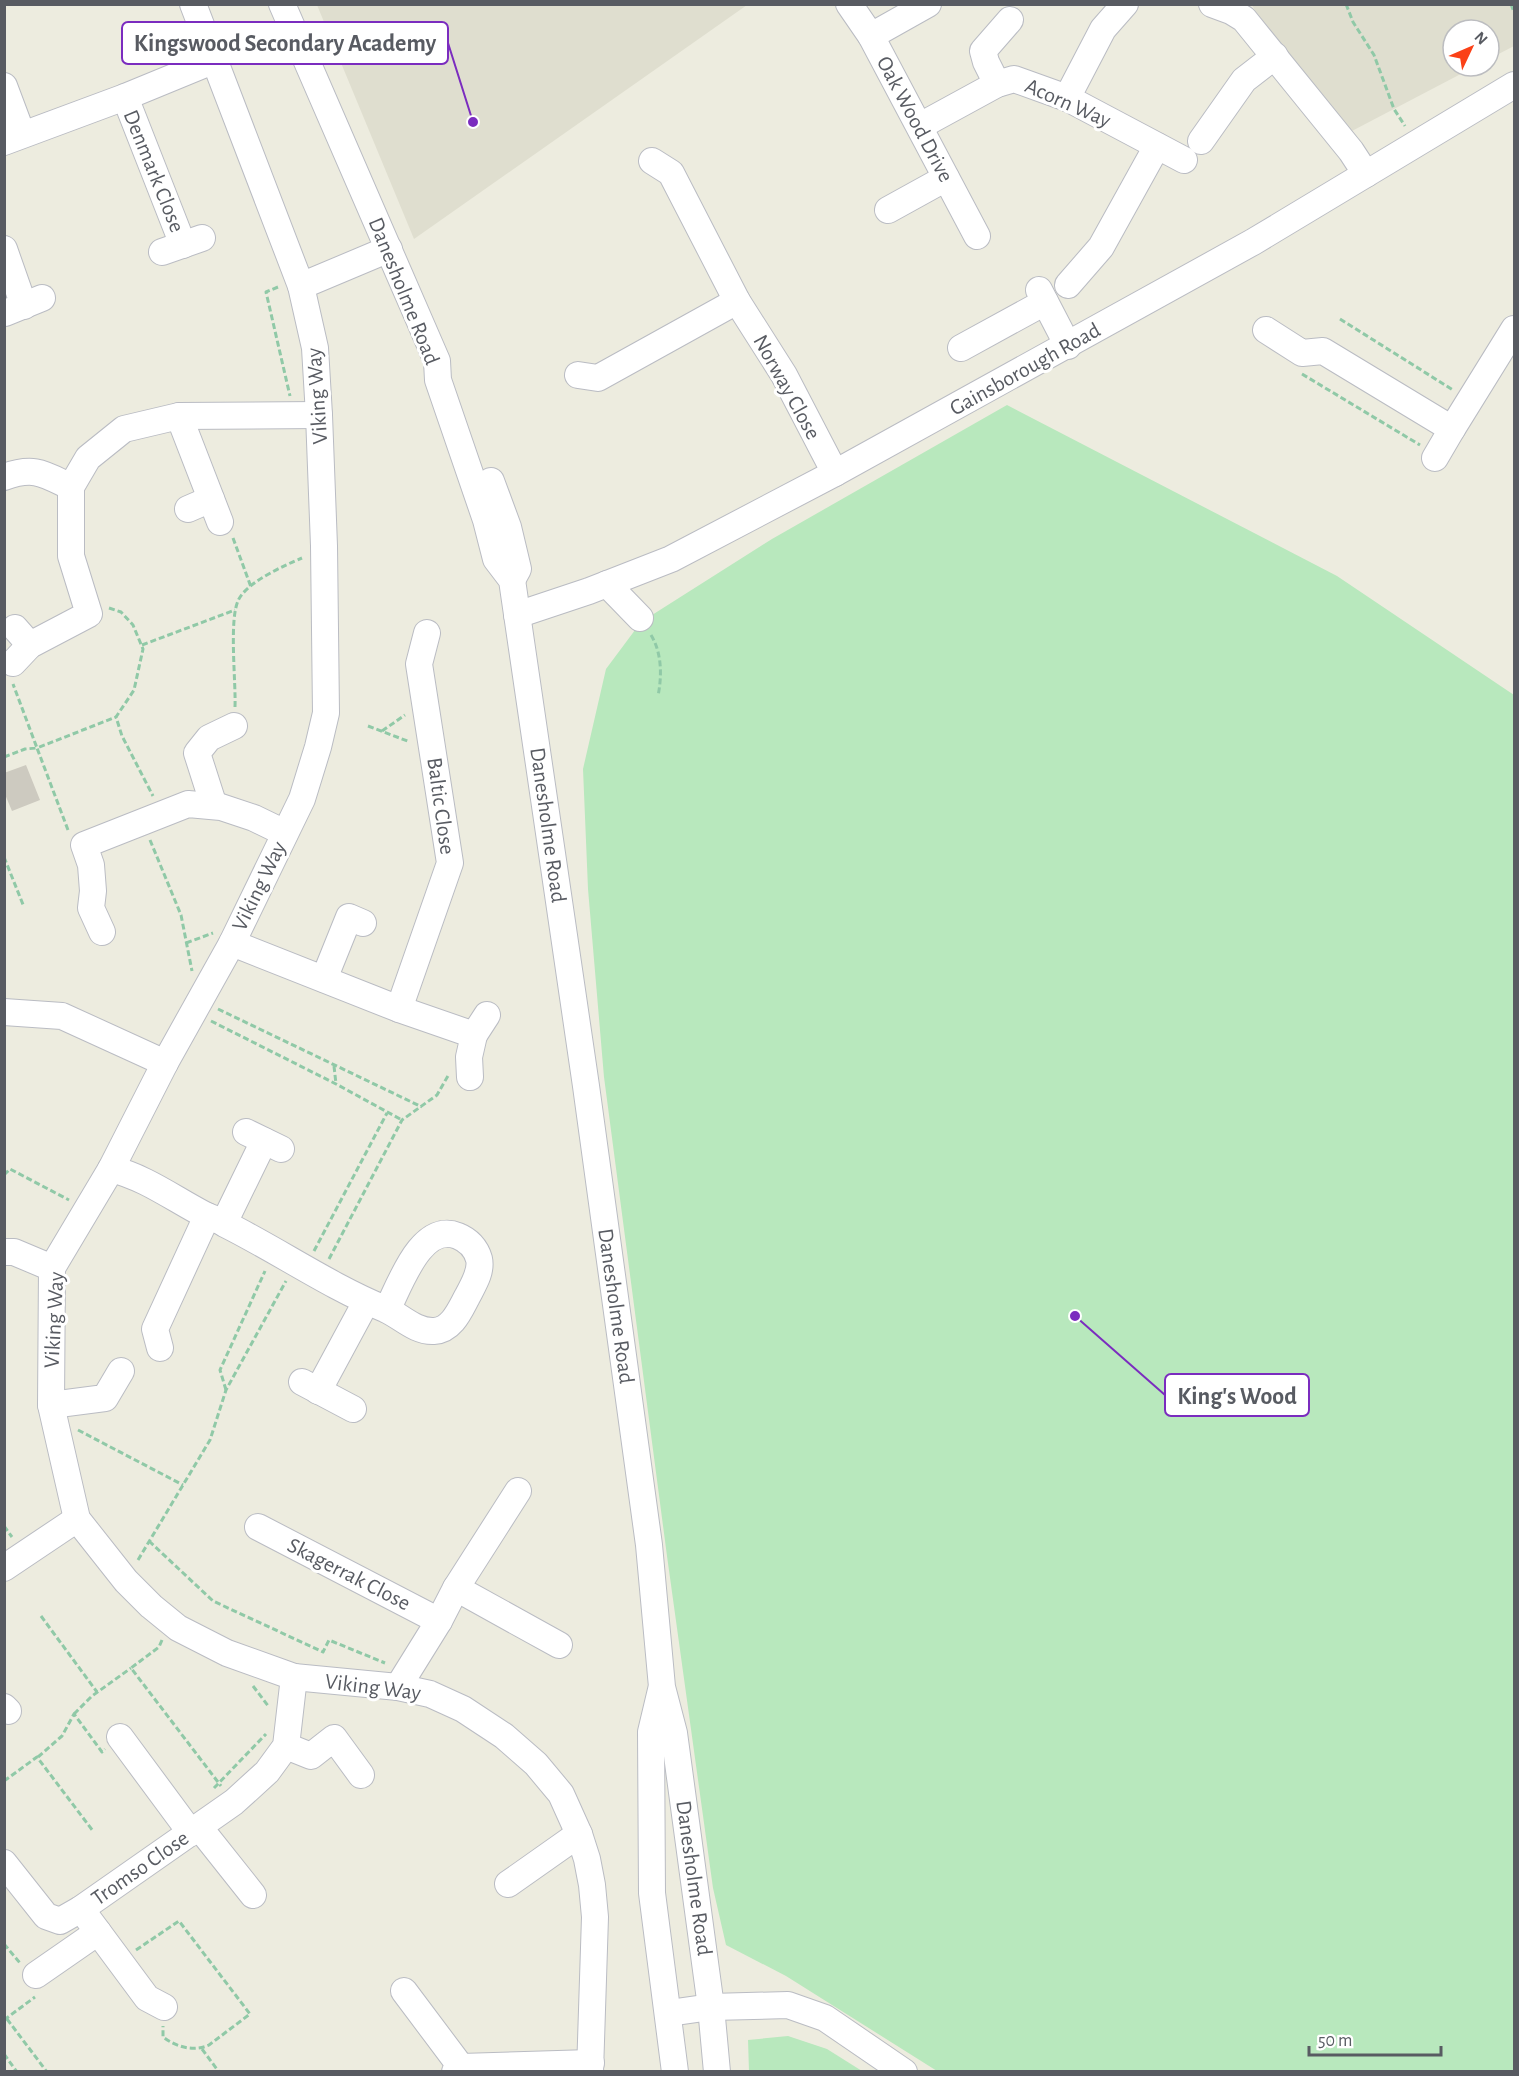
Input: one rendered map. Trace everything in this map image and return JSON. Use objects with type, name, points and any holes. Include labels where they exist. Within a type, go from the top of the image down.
[{"type":"street","name":"Viking Way","points":[[193,4],[299,283],[315,348],[324,546],[326,712],[312,773],[302,799],[232,943],[165,1063],[111,1169],[52,1268],[53,1417],[77,1519],[126,1581],[151,1606],[167,1636],[178,1628],[227,1653],[294,1677],[403,1679],[463,1709],[504,1736],[536,1764],[561,1794],[579,1834],[587,1859],[595,1917],[590,2067]]},
{"type":"street","name":"Danesholme Road","points":[[282,4],[437,361],[438,380],[486,520],[496,559],[512,580],[586,1086],[649,1545],[662,1687],[674,1733],[711,2007],[717,2072]]},
{"type":"street","name":"Oak Wood Drive","points":[[849,4],[872,36],[977,236]]},
{"type":"street","points":[[872,36],[928,4]]},
{"type":"street","points":[[1067,98],[1102,28],[1125,4]]},
{"type":"street","points":[[1212,4],[1244,19],[1351,151],[1366,174]]},
{"type":"street","points":[[997,84],[983,51],[1010,20]]},
{"type":"street","points":[[1202,141],[1244,80],[1275,56]]},
{"type":"street","name":"Denmark Close","points":[[4,86],[13,138],[125,97],[215,60]]},
{"type":"street","name":"Acorn Way","points":[[920,126],[997,84],[1014,79],[1067,98],[1184,160]]},
{"type":"street","name":"Gainsborough Road","points":[[517,615],[671,559],[835,473],[1253,242],[1515,85]]},
{"type":"street","name":"Denmark Close","points":[[125,97],[182,245]]},
{"type":"street","points":[[1068,285],[1101,247],[1157,146]]},
{"type":"street","name":"Norway Close","points":[[652,161],[671,173],[737,301],[784,375],[835,473]]},
{"type":"street","points":[[888,210],[946,178]]},
{"type":"street","points":[[4,249],[24,306]]},
{"type":"street","points":[[299,283],[389,249]]},
{"type":"street","points":[[961,348],[1042,296],[1068,346]]},
{"type":"street","points":[[578,375],[598,378],[737,301]]},
{"type":"street","points":[[1436,457],[1515,329]]},
{"type":"street","points":[[1266,330],[1300,363],[1323,351],[1452,429]]},
{"type":"street","points":[[18,655],[89,614],[71,556],[71,487],[88,458],[124,429],[179,416],[319,415]]},
{"type":"street","points":[[179,416],[215,511],[188,509]]},
{"type":"street","points":[[4,477],[15,473],[39,471],[71,487]]},
{"type":"street","points":[[607,584],[640,618]]},
{"type":"street","name":"Baltic Close","points":[[399,1009],[450,863],[419,664],[427,633]]},
{"type":"street","points":[[213,806],[197,753],[209,738],[234,726]]},
{"type":"street","points":[[102,932],[91,908],[93,891],[91,865],[84,845],[188,804],[213,806],[254,818],[285,833]]},
{"type":"street","points":[[324,979],[349,917],[363,923]]},
{"type":"street","points":[[232,943],[399,1009],[475,1046]]},
{"type":"street","points":[[6,1016],[62,1016],[165,1063]]},
{"type":"street","points":[[160,1348],[155,1329],[263,1140]]},
{"type":"street","points":[[111,1169],[130,1173],[377,1306],[310,1386],[352,1409]]},
{"type":"street","points":[[4,1252],[14,1252],[52,1268]]},
{"type":"street","points":[[53,1417],[105,1398],[121,1371]]},
{"type":"street","name":"Skagerrak Close","points":[[403,1679],[439,1621],[456,1588],[518,1491]]},
{"type":"street","points":[[4,1568],[77,1519]]},
{"type":"street","name":"Skagerrak Close","points":[[258,1527],[439,1621]]},
{"type":"street","points":[[456,1588],[559,1645]]},
{"type":"street","points":[[294,1677],[285,1732],[311,1756],[334,1738],[361,1775]]},
{"type":"street","name":"Danesholme Road","points":[[662,1687],[651,1732],[652,1893],[675,2072]]},
{"type":"street","name":"Tromso Close","points":[[4,1863],[46,1916],[60,1921],[195,1830],[221,1792],[267,1772],[285,1732]]},
{"type":"street","points":[[120,1737],[195,1830]]},
{"type":"street","name":"Tromso Close","points":[[195,1830],[253,1895]]},
{"type":"street","points":[[508,1884],[579,1834]]},
{"type":"street","name":"Tromso Close","points":[[81,1909],[147,1998],[164,2007]]},
{"type":"street","points":[[36,1976],[98,1932]]},
{"type":"street","points":[[404,1990],[458,2069],[590,2067]]},
{"type":"street","points":[[669,2013],[711,2007],[788,2005],[825,2018],[904,2072]]},
{"type":"path","points":[[1346,4],[1353,22],[1374,55],[1394,109],[1402,121]]},
{"type":"path","points":[[1511,4],[1515,12]]},
{"type":"path","points":[[294,415],[266,292],[299,283]]},
{"type":"path","points":[[1340,319],[1470,400]]},
{"type":"path","points":[[1300,363],[1436,457]]},
{"type":"path","points":[[215,511],[229,527],[251,586]]},
{"type":"path","points":[[234,726],[238,599],[251,586],[283,566],[309,555]]},
{"type":"path","points":[[4,757],[25,749],[37,748],[116,717],[134,690],[143,649],[133,625],[121,612],[85,599]]},
{"type":"path","points":[[141,645],[236,610]]},
{"type":"path","points":[[640,618],[657,645],[662,679],[658,696]]},
{"type":"path","points":[[18,655],[37,748],[75,847],[84,845]]},
{"type":"path","points":[[382,731],[416,708],[427,707]]},
{"type":"path","points":[[116,717],[153,818],[180,915],[199,1003],[402,1120]]},
{"type":"path","points":[[368,726],[434,751]]},
{"type":"path","points":[[4,857],[24,907]]},
{"type":"path","points":[[199,1003],[422,1107]]},
{"type":"path","points":[[226,1390],[220,1370],[402,1120],[437,1095],[447,1076],[475,1046]]},
{"type":"path","points":[[334,1066],[336,1084]]},
{"type":"path","points":[[126,1581],[210,1440],[226,1390],[387,1113]]},
{"type":"path","points":[[4,1175],[10,1169],[86,1209]]},
{"type":"path","points":[[53,1417],[183,1485]]},
{"type":"path","points":[[149,1541],[213,1602],[323,1652],[329,1640],[403,1679]]},
{"type":"path","points":[[41,1616],[97,1692]]},
{"type":"path","points":[[4,1781],[38,1757],[62,1736],[74,1714],[97,1692],[159,1647],[167,1636]]},
{"type":"path","points":[[131,1668],[221,1792],[285,1732],[251,1683]]},
{"type":"path","points":[[74,1714],[102,1752],[120,1737]]},
{"type":"path","points":[[38,1757],[93,1831]]},
{"type":"path","points":[[120,1961],[179,1921],[250,2014],[202,2049],[186,2048],[171,2043],[163,2037],[164,2007]]},
{"type":"path","points":[[7,2019],[47,2072]]},
{"type":"path","points":[[202,2049],[219,2072]]},
{"type":"path","points":[[4,2054],[17,2072]]},
{"type":"shaded area","points":[[317,5],[747,5],[414,239]]},
{"type":"shaded area","points":[[1252,5],[1514,5],[1514,46],[1501,53],[1501,18],[1441,18],[1441,78],[1453,78],[1350,132],[1259,18]]},
{"type":"green space","points":[[1007,405],[1337,576],[1514,695],[1514,2071],[937,2071],[786,1976],[726,1945],[713,1888],[604,1077],[588,889],[583,769],[606,669],[641,622],[772,539]]},
{"type":"green space","points":[[788,2036],[827,2049],[862,2071],[749,2071],[748,2040]]},
{"type":"building","points":[[26,765],[40,800],[12,811],[4,792],[4,773]]},
{"type":"place","name":"Kingswood Secondary Academy","points":[[473,122]]},
{"type":"place","name":"King's Wood","points":[[1075,1316]]}]
